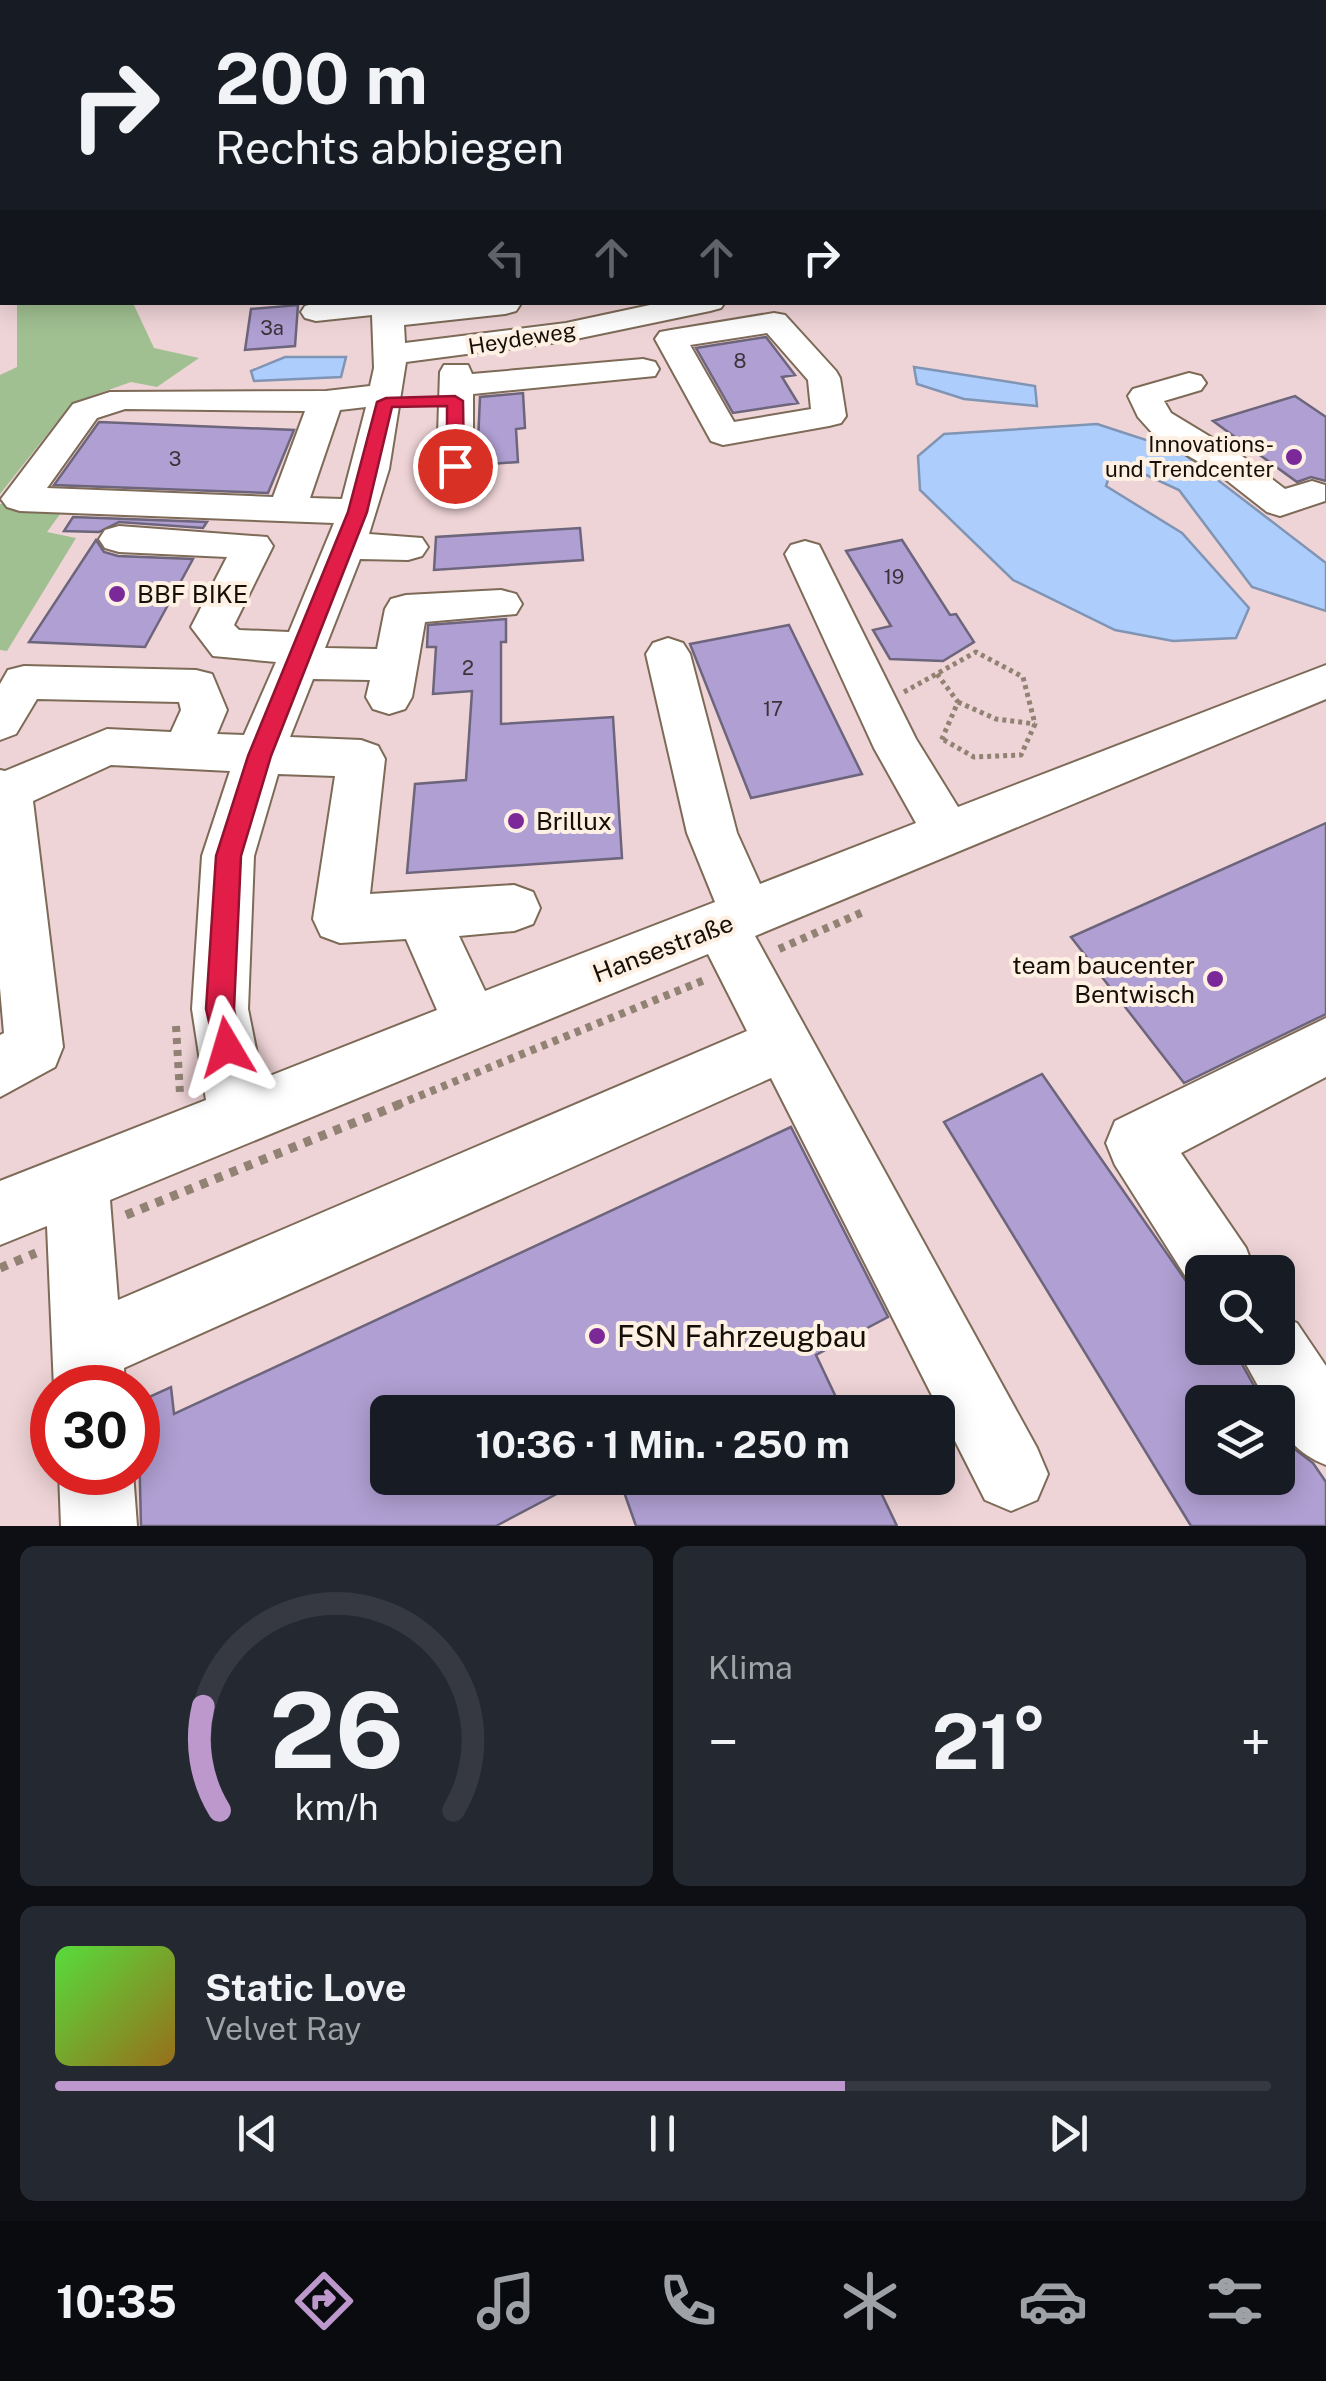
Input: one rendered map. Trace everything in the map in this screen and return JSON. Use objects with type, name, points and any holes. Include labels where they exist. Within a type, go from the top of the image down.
[{"type":"street","points":[[288,508],[326,401],[388,346],[444,306],[446,314],[505,306]]},
{"type":"street","points":[[316,312],[388,346],[456,386],[643,368]]},
{"type":"street","name":"Heydeweg","points":[[388,346],[547,335],[700,314],[774,322],[824,378],[829,416],[723,434],[672,338],[700,314]]},
{"type":"street","points":[[239,1116],[220,1009],[228,856],[260,756],[351,529],[388,346]]},
{"type":"street","points":[[1188,383],[1145,396],[1150,413],[1168,430],[1227,462],[1280,504],[1312,493]]},
{"type":"street","points":[[455,466],[456,386]]},
{"type":"street","points":[[326,401],[122,399],[85,412],[20,499],[288,508],[408,547]]},
{"type":"street","points":[[119,539],[253,546],[212,626],[228,646],[300,655],[392,681],[406,609],[502,604]]},
{"type":"street","points":[[805,554],[896,748],[947,833]]},
{"type":"street","points":[[668,654],[736,936],[783,1044],[1011,1474]]},
{"type":"street","name":"Hansestraße","points":[[0,1213],[80,1207],[239,1116],[471,1023],[736,936],[947,833],[1326,681]]},
{"type":"street","points":[[0,722],[24,682],[196,686],[204,710],[186,752]]},
{"type":"street","points":[[0,1068],[34,1047],[4,790],[107,747],[361,758],[340,919],[514,908]]},
{"type":"street","points":[[422,915],[471,1023]]},
{"type":"street","points":[[95,1365],[783,1044]]},
{"type":"street","points":[[1211,1255],[1137,1143],[1326,1046]]},
{"type":"street","points":[[80,1207],[89,1365]]},
{"type":"street","points":[[1283,1365],[1326,1429]]},
{"type":"street","points":[[97,1495],[99,1526]]},
{"type":"path","points":[[876,708],[976,652],[1023,677],[1035,724],[1020,754],[974,757],[944,740],[896,748]]},
{"type":"path","points":[[938,674],[958,702],[996,719],[1035,724]]},
{"type":"path","points":[[944,740],[958,702]]},
{"type":"path","points":[[0,1268],[80,1207],[736,936],[866,911]]},
{"type":"shaded area","points":[[0,305],[1326,305],[1326,1526],[0,1526]]},
{"type":"green space","points":[[17,305],[134,305],[154,348],[199,358],[157,387],[131,382],[72,403],[0,494],[0,375],[17,367]]},
{"type":"green space","points":[[0,504],[66,506],[47,532],[76,538],[7,651],[0,650]]},
{"type":"water","points":[[285,357],[346,357],[341,377],[254,381],[251,371]]},
{"type":"water","points":[[914,367],[1035,386],[1037,406],[964,399],[917,384]]},
{"type":"water","points":[[1097,424],[1180,451],[1326,563],[1326,611],[1252,587],[1179,490],[1142,473],[1112,468],[1106,486],[1182,533],[1249,608],[1236,638],[1173,641],[1115,630],[1013,580],[920,490],[918,456],[944,434]]},
{"type":"building","points":[[298,305],[295,346],[245,350],[251,309]]},
{"type":"building","points":[[766,337],[795,375],[782,377],[798,403],[733,413],[696,348]]},
{"type":"building","points":[[523,393],[525,428],[516,429],[518,462],[477,465],[480,397]]},
{"type":"building","name":"Innovations- und Trendcenter","points":[[1295,396],[1326,417],[1326,481],[1311,477],[1297,482],[1213,421]]},
{"type":"building","points":[[99,422],[294,430],[268,493],[54,485]]},
{"type":"building","points":[[73,517],[207,522],[203,528],[119,522],[99,532],[64,531]]},
{"type":"building","points":[[580,528],[583,560],[434,570],[436,537]]},
{"type":"building","name":"BBF BIKE","points":[[96,540],[104,552],[118,556],[193,559],[145,647],[29,642]]},
{"type":"building","points":[[902,540],[950,615],[956,614],[974,642],[943,661],[890,659],[873,630],[891,626],[846,551]]},
{"type":"building","name":"Brillux","points":[[506,619],[506,642],[501,642],[501,724],[613,717],[622,858],[407,873],[415,784],[466,780],[472,691],[433,694],[436,647],[427,647],[428,625]]},
{"type":"building","points":[[789,625],[862,774],[751,798],[690,644]]},
{"type":"building","name":"team baucenter Bentwisch","points":[[1326,823],[1326,1014],[1184,1083],[1071,937]]},
{"type":"building","points":[[1042,1074],[1185,1280],[1185,1365],[1242,1365],[1254,1385],[1185,1385],[1185,1495],[1295,1495],[1295,1449],[1313,1463],[1326,1482],[1326,1526],[1191,1526],[944,1122]]},
{"type":"building","name":"FSN Fahrzeugbau","points":[[791,1127],[888,1317],[816,1355],[835,1395],[370,1395],[370,1495],[555,1495],[496,1526],[141,1526],[140,1495],[160,1495],[160,1392],[171,1387],[174,1414]]},
{"type":"building","points":[[625,1495],[882,1495],[897,1526],[636,1526]]},
{"type":"place","name":"Innovations- und Trendcenter","points":[[1294,457]]},
{"type":"place","name":"BBF BIKE","points":[[117,594]]},
{"type":"place","name":"Brillux","points":[[516,821]]},
{"type":"place","name":"team baucenter Bentwisch","points":[[1215,979]]},
{"type":"place","name":"FSN Fahrzeugbau","points":[[597,1336]]},
{"type":"route","points":[[227,1047],[220,1009],[228,856],[260,756],[358,512],[386,402],[455,401],[455,466]]}]
